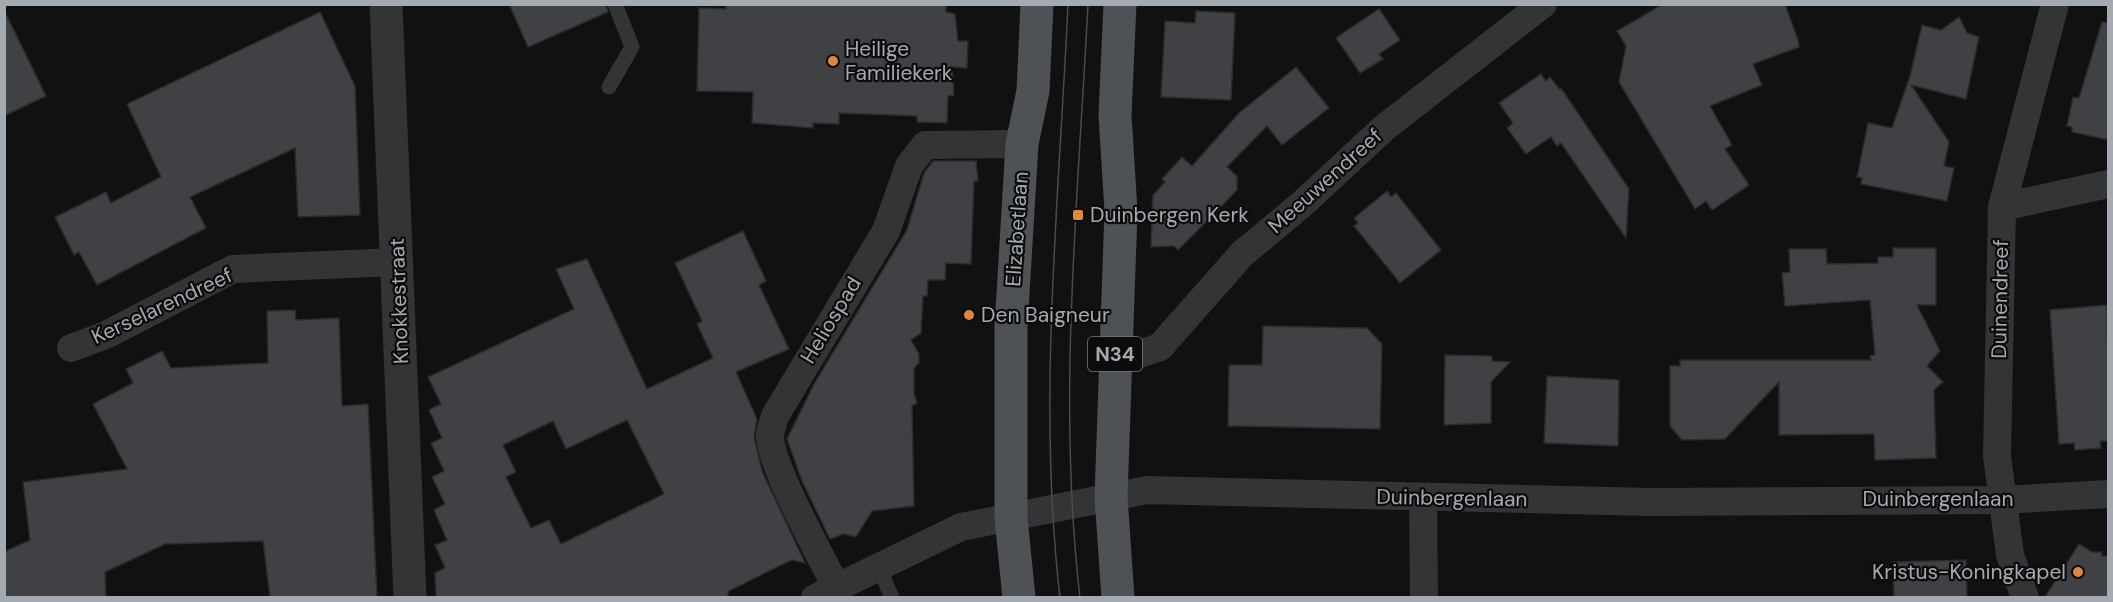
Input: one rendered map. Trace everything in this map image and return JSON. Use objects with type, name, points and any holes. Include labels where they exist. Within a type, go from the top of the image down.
[{"type":"main road","name":"Elizabetlaan","points":[[1019,597],[1011,518],[1011,327],[1022,144],[1033,91],[1037,4]]},
{"type":"main road","name":"N34","points":[[1118,597],[1112,497],[1121,211],[1115,115],[1120,4]]},
{"type":"street","name":"Knokkestraat","points":[[386,4],[410,597]]},
{"type":"street","name":"Meeuwendreef","points":[[1115,356],[1133,356],[1161,347],[1242,254],[1302,204],[1384,128],[1543,4]]},
{"type":"street","name":"Duinendreef","points":[[2025,597],[2010,555],[1997,456],[2002,207],[2055,4]]},
{"type":"street","name":"Heliospad","points":[[826,592],[772,450],[770,434],[775,416],[886,231],[909,166],[924,145],[1022,144]]},
{"type":"street","points":[[2002,207],[2109,184]]},
{"type":"street","name":"Kerselarendreef","points":[[71,348],[106,335],[233,269],[397,262]]},
{"type":"street","name":"Duinbergenlaan","points":[[826,592],[961,527],[1147,490],[1651,502],[2001,500],[2109,494]]},
{"type":"street","points":[[1423,498],[1424,597]]},
{"type":"lane","points":[[609,87],[632,47],[615,4]]},
{"type":"lane","points":[[879,567],[892,597]]},
{"type":"building","points":[[509,4],[606,4],[608,12],[528,47]]},
{"type":"building","name":"Heilige Familiekerk","points":[[726,4],[946,4],[946,12],[955,14],[958,41],[968,41],[967,68],[952,67],[954,95],[948,96],[947,123],[917,122],[917,116],[839,113],[839,124],[813,123],[813,128],[752,123],[753,92],[697,91],[699,8],[726,9]]},
{"type":"building","points":[[1663,4],[1785,4],[1798,40],[1799,47],[1753,64],[1762,85],[1710,106],[1732,145],[1725,149],[1749,185],[1712,210],[1706,201],[1695,209],[1619,82],[1626,46],[1617,31]]},
{"type":"building","points":[[1379,9],[1400,40],[1379,54],[1383,59],[1360,73],[1336,38]]},
{"type":"building","points":[[4,10],[46,96],[4,116]]},
{"type":"building","points":[[1196,11],[1235,13],[1231,100],[1161,97],[1165,21],[1195,23]]},
{"type":"building","points":[[320,12],[355,86],[360,215],[298,217],[295,148],[190,197],[206,228],[97,285],[79,252],[74,255],[55,217],[106,192],[111,203],[161,177],[127,104]]},
{"type":"building","points":[[1959,17],[1967,33],[1979,37],[1966,99],[1911,85],[1949,142],[1944,166],[1954,168],[1947,201],[1861,184],[1862,178],[1857,177],[1868,123],[1892,128],[1910,76],[1922,25],[1941,30]]},
{"type":"building","points":[[2102,22],[2109,23],[2109,140],[2072,132],[2072,127],[2067,126],[2073,97],[2079,98]]},
{"type":"building","points":[[1296,67],[1329,108],[1282,145],[1267,126],[1227,167],[1237,176],[1237,190],[1216,212],[1178,250],[1174,246],[1151,247],[1153,195],[1165,182],[1162,179],[1182,157],[1192,166],[1239,113]]},
{"type":"building","points":[[1541,74],[1546,81],[1550,77],[1560,90],[1561,88],[1629,189],[1626,238],[1561,143],[1557,146],[1551,137],[1526,154],[1507,128],[1513,123],[1499,103]]},
{"type":"building","points":[[933,161],[976,161],[978,181],[974,181],[971,264],[946,263],[945,280],[928,280],[927,296],[923,296],[921,333],[911,340],[919,354],[919,363],[914,368],[914,393],[917,403],[912,406],[914,506],[872,511],[856,537],[844,534],[830,539],[802,481],[787,439],[814,384],[907,230],[924,173]]},
{"type":"building","points":[[1387,191],[1391,197],[1396,193],[1441,250],[1400,283],[1354,226],[1358,223],[1354,218]]},
{"type":"building","points":[[743,231],[766,281],[759,285],[789,349],[736,372],[757,419],[754,436],[762,471],[805,563],[792,560],[729,591],[727,597],[436,597],[435,573],[445,568],[435,545],[447,540],[434,510],[445,504],[432,477],[444,471],[431,443],[442,438],[429,410],[441,404],[428,377],[574,309],[556,269],[587,259],[647,389],[713,358],[697,324],[702,321],[675,263]],"holes":[[[627,420],[664,494],[561,544],[549,520],[531,528],[506,477],[516,472],[503,445],[553,421],[566,449]]]},
{"type":"building","points":[[1893,248],[1936,248],[1936,305],[1917,305],[1940,351],[1927,366],[1943,382],[1934,390],[1936,458],[1875,460],[1874,434],[1779,435],[1779,382],[1725,439],[1682,440],[1670,426],[1670,366],[1680,366],[1680,360],[1871,360],[1870,356],[1875,355],[1870,300],[1785,306],[1782,273],[1790,272],[1789,249],[1826,249],[1827,264],[1878,263],[1878,257],[1893,257]]},
{"type":"building","points":[[2107,305],[2109,441],[2100,441],[2101,448],[2075,450],[2074,443],[2059,444],[2050,310]]},
{"type":"building","points":[[295,310],[296,320],[339,318],[342,406],[368,404],[377,597],[270,597],[263,541],[165,544],[105,572],[106,597],[4,597],[4,552],[30,540],[23,482],[127,469],[93,404],[133,383],[126,369],[162,351],[171,368],[268,363],[267,311]]},
{"type":"building","points":[[1263,326],[1367,328],[1382,344],[1380,429],[1228,426],[1229,365],[1262,365]]},
{"type":"building","points":[[1445,355],[1492,356],[1492,361],[1510,362],[1491,382],[1491,423],[1444,425]]},
{"type":"building","points":[[1547,376],[1619,380],[1618,446],[1544,443]]},
{"type":"building","name":"Kristus-Koningkapel","points":[[2079,544],[2092,552],[2102,552],[2102,556],[2109,556],[2109,597],[2045,597]]},
{"type":"building","points":[[1966,560],[1967,597],[1894,597],[1893,562]]},
{"type":"tram line","points":[[1060,598],[1053,524],[1050,375],[1055,227],[1068,4]]},
{"type":"tram line","points":[[1080,598],[1073,524],[1070,375],[1075,227],[1088,4]]},
{"type":"place","name":"Heilige Familiekerk","points":[[833,61]]},
{"type":"place","name":"Duinbergen Kerk","points":[[1078,215]]},
{"type":"place","name":"Den Baigneur","points":[[969,315]]},
{"type":"place","name":"Kristus-Koningkapel","points":[[2078,572]]}]
